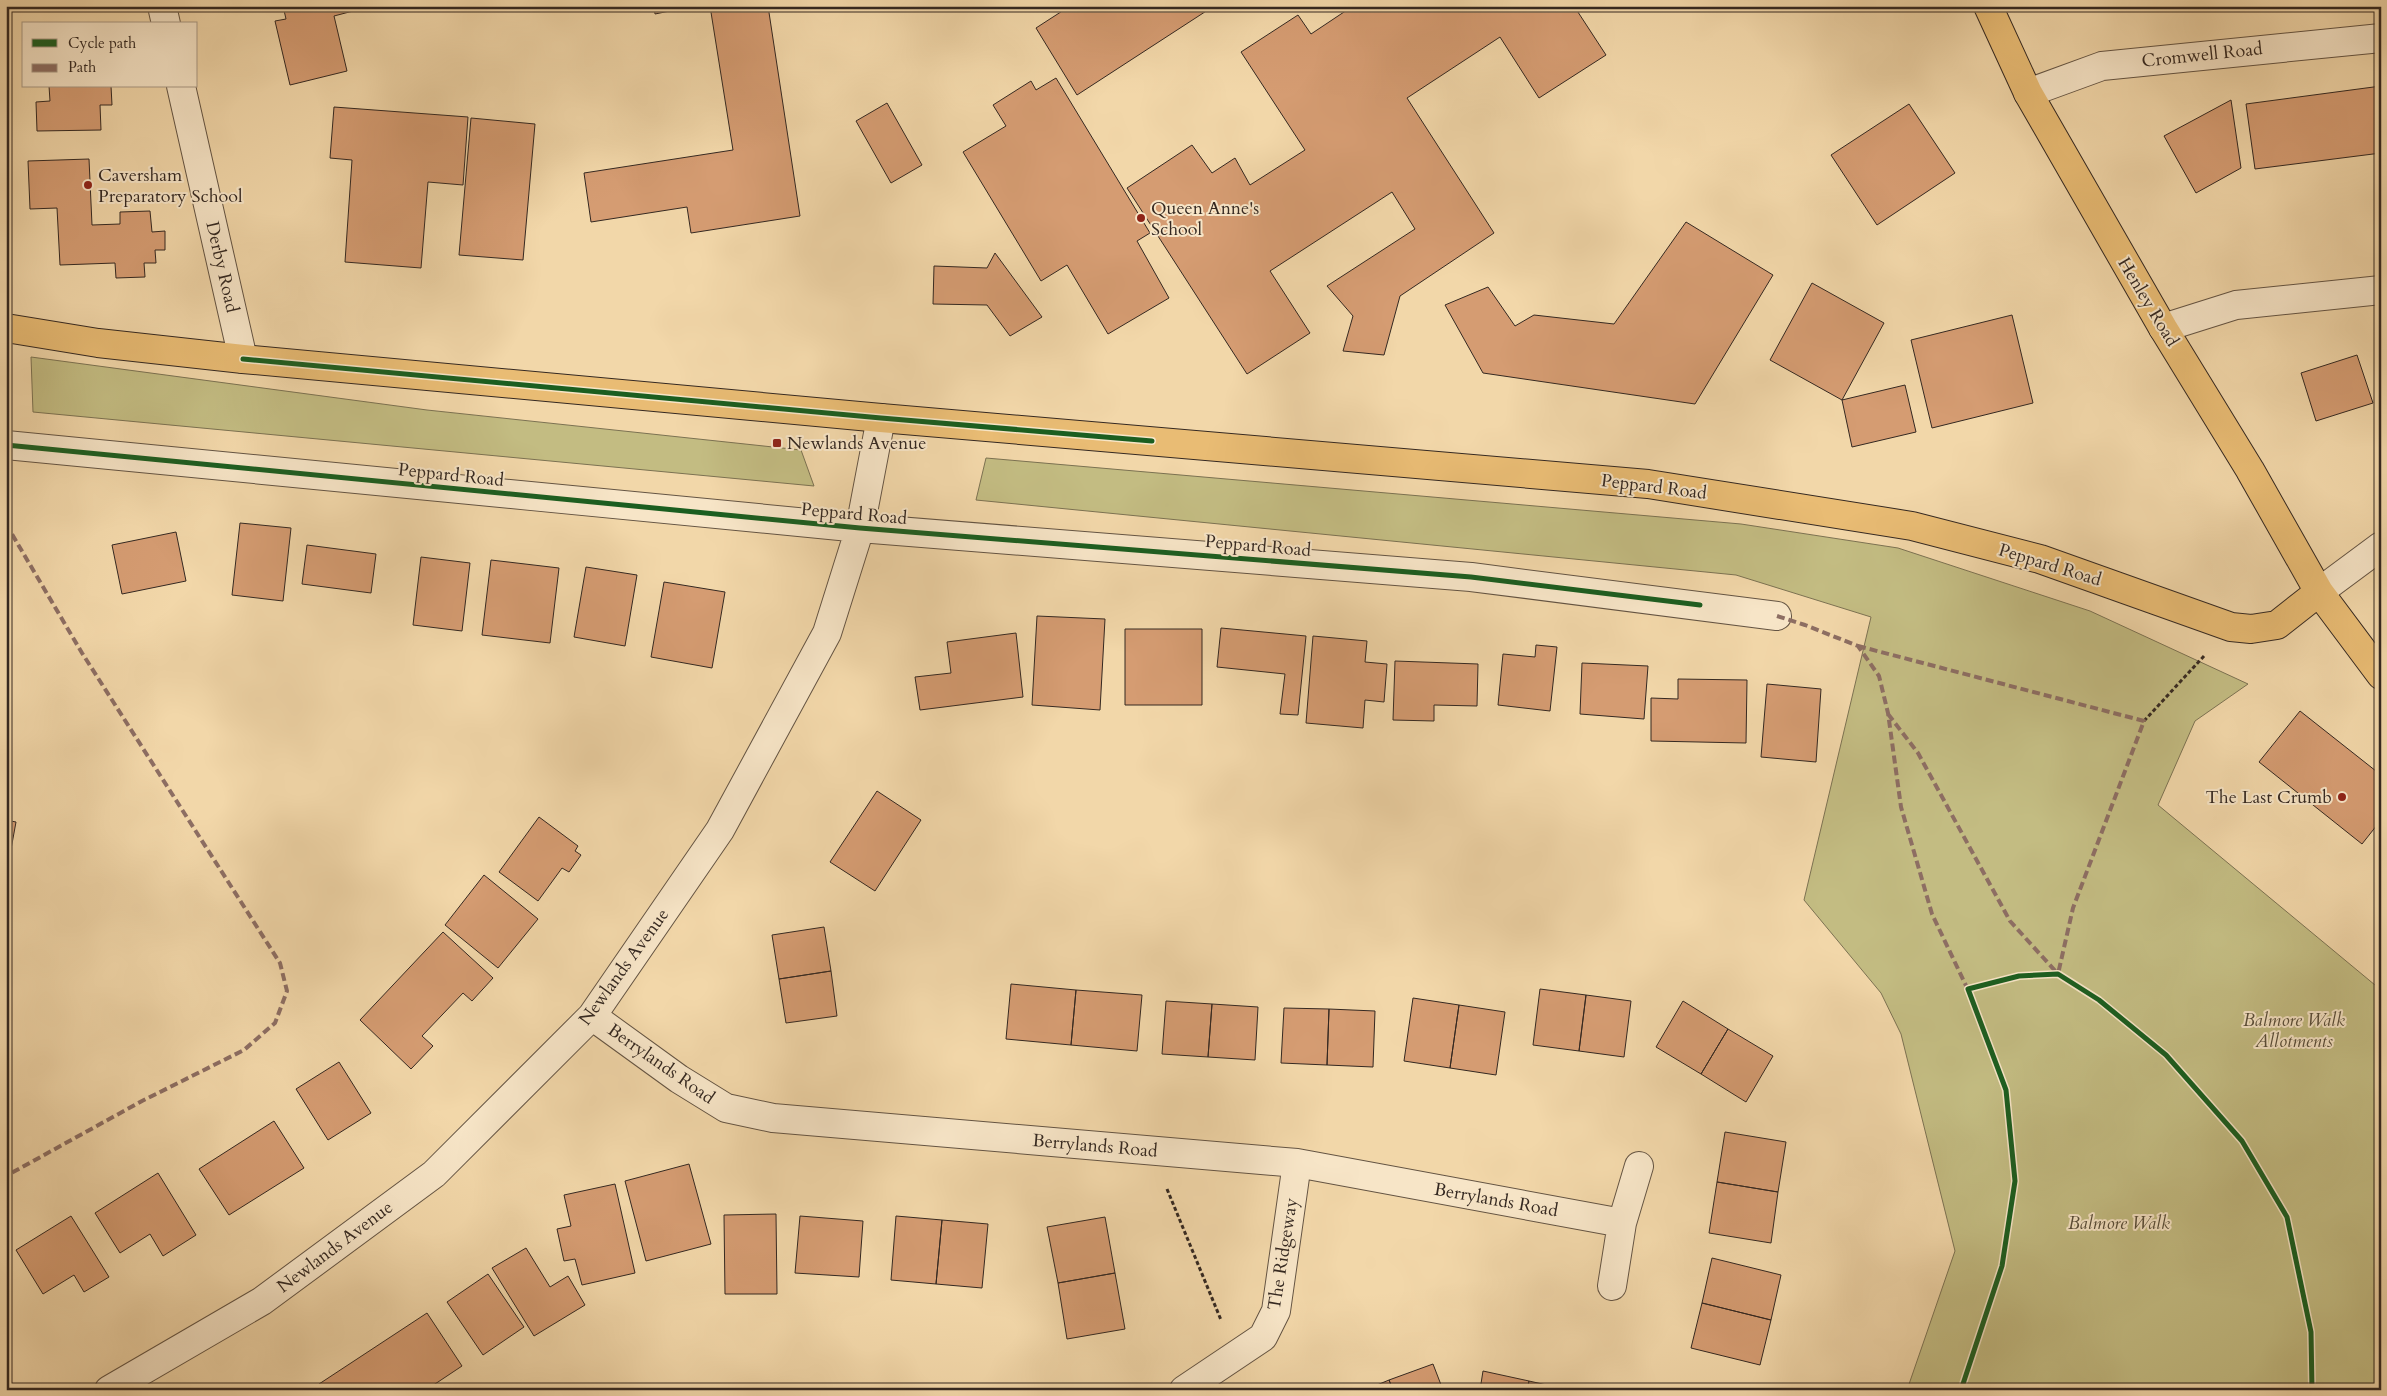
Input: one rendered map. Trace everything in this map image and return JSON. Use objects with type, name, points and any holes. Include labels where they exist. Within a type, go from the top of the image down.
[{"type":"main road","name":"Henley Road","points":[[1988,6],[2028,93],[2162,328],[2250,470],[2318,592],[2381,675]]},
{"type":"main road","name":"Peppard Road","points":[[6,328],[98,343],[243,359],[881,418],[1648,484],[1912,526],[2040,559],[2231,627],[2251,628],[2277,625],[2318,592]]},
{"type":"street","points":[[162,6],[166,22]]},
{"type":"street","name":"Cromwell Road","points":[[2028,93],[2102,66],[2381,38]]},
{"type":"street","name":"Derby Road","points":[[180,88],[243,359]]},
{"type":"street","points":[[2162,328],[2236,305],[2381,290]]},
{"type":"street","name":"Newlands Avenue","points":[[109,1390],[262,1301],[434,1174],[592,1016],[720,830],[827,632],[860,528],[881,418]]},
{"type":"street","name":"Peppard Road","points":[[6,445],[860,528],[1471,577],[1777,616]]},
{"type":"street","points":[[2318,592],[2381,546]]},
{"type":"street","name":"Berrylands Road","points":[[592,1016],[679,1079],[726,1108],[773,1118],[1297,1163],[1622,1223]]},
{"type":"street","name":"The Ridgeway","points":[[1184,1390],[1263,1337],[1276,1311],[1297,1163]]},
{"type":"street","points":[[1612,1286],[1622,1223],[1639,1166]]},
{"type":"path","points":[[2144,721],[2231,627]]},
{"type":"path","points":[[1152,1150],[1235,1356]]},
{"type":"green space","points":[[31,357],[427,410],[801,450],[814,486],[33,412]]},
{"type":"green space","name":"Balmore Walk","points":[[986,458],[1741,524],[1898,548],[2090,611],[2248,684],[2195,721],[2158,805],[2381,990],[2381,1390],[1907,1390],[1955,1251],[1901,1034],[1881,993],[1804,900],[1871,617],[1736,575],[976,500]]},
{"type":"building","points":[[283,6],[372,6],[334,16],[347,71],[290,85],[275,21],[286,19]]},
{"type":"building","points":[[654,6],[694,6],[655,14]]},
{"type":"building","points":[[710,6],[768,6],[800,216],[691,233],[687,207],[591,222],[584,173],[733,150]]},
{"type":"building","points":[[1070,6],[1214,6],[1077,95],[1036,28]]},
{"type":"building","points":[[1353,6],[1574,6],[1606,55],[1539,98],[1500,37],[1407,98],[1494,233],[1400,296],[1384,355],[1343,351],[1353,316],[1327,286],[1415,229],[1392,192],[1270,271],[1310,333],[1247,374],[1127,188],[1192,145],[1212,173],[1235,158],[1250,185],[1305,150],[1241,52],[1298,15],[1311,34]]},
{"type":"building","points":[[1056,78],[1150,233],[1137,241],[1169,298],[1108,334],[1067,265],[1041,281],[963,152],[1006,126],[993,105],[1031,81],[1036,90]]},
{"type":"building","points":[[2381,86],[2381,153],[2255,169],[2246,104]]},
{"type":"building","points":[[49,88],[111,88],[112,105],[100,105],[101,130],[37,131],[36,102],[50,101]]},
{"type":"building","points":[[2231,100],[2241,168],[2196,193],[2164,136]]},
{"type":"building","points":[[887,103],[922,165],[891,183],[856,121]]},
{"type":"building","points":[[1909,104],[1955,173],[1877,225],[1831,155]]},
{"type":"building","points":[[334,107],[468,117],[463,185],[428,182],[421,268],[345,262],[352,160],[330,158]]},
{"type":"building","points":[[471,118],[535,124],[523,260],[459,255]]},
{"type":"building","points":[[89,159],[92,225],[120,224],[120,212],[150,211],[152,232],[165,231],[165,250],[155,250],[156,263],[144,263],[145,277],[116,278],[115,263],[60,265],[57,208],[30,209],[28,161]]},
{"type":"building","points":[[1686,222],[1773,275],[1695,404],[1483,373],[1445,305],[1488,287],[1515,326],[1534,315],[1614,324]]},
{"type":"building","points":[[995,253],[1042,317],[1010,336],[987,305],[933,304],[934,266],[987,268]]},
{"type":"building","points":[[1812,283],[1884,323],[1842,400],[1770,360]]},
{"type":"building","points":[[2012,315],[2033,403],[1932,428],[1911,340]]},
{"type":"building","points":[[2357,355],[2373,403],[2316,421],[2301,373]]},
{"type":"building","points":[[1905,385],[1916,432],[1852,447],[1842,400]]},
{"type":"building","points":[[240,523],[291,528],[283,601],[232,595]]},
{"type":"building","points":[[176,532],[186,581],[122,594],[112,545]]},
{"type":"building","points":[[307,545],[376,554],[371,593],[302,584]]},
{"type":"building","points":[[421,557],[470,563],[462,631],[413,625]]},
{"type":"building","points":[[491,560],[559,568],[550,643],[482,635]]},
{"type":"building","points":[[586,567],[637,575],[625,646],[574,637]]},
{"type":"building","points":[[664,582],[725,592],[712,668],[651,657]]},
{"type":"building","points":[[1037,616],[1105,619],[1100,710],[1032,705]]},
{"type":"building","points":[[1221,628],[1306,636],[1298,715],[1280,714],[1285,674],[1217,667]]},
{"type":"building","points":[[1125,629],[1202,629],[1202,705],[1125,705]]},
{"type":"building","points":[[1016,633],[1023,697],[920,710],[915,677],[951,673],[947,642]]},
{"type":"building","points":[[1313,636],[1367,641],[1365,662],[1387,664],[1384,702],[1365,700],[1363,728],[1306,723]]},
{"type":"building","points":[[1536,645],[1557,647],[1550,711],[1498,705],[1503,654],[1535,657]]},
{"type":"building","points":[[1395,661],[1478,664],[1477,706],[1434,705],[1434,721],[1393,720]]},
{"type":"building","points":[[1582,663],[1648,666],[1644,719],[1580,714]]},
{"type":"building","points":[[1678,679],[1747,680],[1746,743],[1651,741],[1651,698],[1678,699]]},
{"type":"building","points":[[1767,684],[1821,689],[1816,762],[1761,757]]},
{"type":"building","name":"The Last Crumb","points":[[2300,711],[2381,775],[2381,820],[2362,844],[2259,762]]},
{"type":"building","points":[[6,779],[10,793],[6,794]]},
{"type":"building","points":[[877,791],[921,820],[875,891],[830,862]]},
{"type":"building","points":[[539,817],[578,846],[575,851],[581,855],[569,872],[562,868],[538,901],[499,872]]},
{"type":"building","points":[[6,820],[16,822],[7,871],[6,871]]},
{"type":"building","points":[[484,875],[538,919],[498,968],[445,925]]},
{"type":"building","points":[[824,927],[831,971],[779,979],[772,935]]},
{"type":"building","points":[[443,932],[493,978],[472,1001],[463,993],[422,1036],[433,1046],[411,1069],[360,1020]]},
{"type":"building","points":[[831,971],[837,1016],[786,1023],[779,979]]},
{"type":"building","points":[[1011,984],[1076,990],[1071,1045],[1006,1039]]},
{"type":"building","points":[[1540,989],[1586,995],[1579,1051],[1533,1045]]},
{"type":"building","points":[[1076,990],[1142,995],[1137,1051],[1071,1045]]},
{"type":"building","points":[[1586,995],[1631,1001],[1624,1057],[1579,1051]]},
{"type":"building","points":[[1413,998],[1459,1005],[1450,1068],[1404,1061]]},
{"type":"building","points":[[1166,1001],[1212,1004],[1208,1057],[1162,1054]]},
{"type":"building","points":[[1683,1001],[1728,1029],[1701,1074],[1656,1047]]},
{"type":"building","points":[[1212,1004],[1258,1007],[1255,1060],[1208,1057]]},
{"type":"building","points":[[1459,1005],[1505,1012],[1496,1075],[1450,1068]]},
{"type":"building","points":[[1284,1008],[1329,1009],[1327,1065],[1281,1063]]},
{"type":"building","points":[[1329,1009],[1375,1011],[1373,1067],[1327,1065]]},
{"type":"building","points":[[1728,1029],[1773,1056],[1746,1102],[1701,1074]]},
{"type":"building","points":[[339,1062],[371,1113],[328,1140],[296,1089]]},
{"type":"building","points":[[274,1121],[304,1168],[229,1215],[199,1169]]},
{"type":"building","points":[[1725,1132],[1786,1142],[1778,1192],[1717,1182]]},
{"type":"building","points":[[689,1164],[711,1244],[646,1261],[625,1181]]},
{"type":"building","points":[[158,1173],[196,1235],[163,1256],[150,1234],[120,1253],[95,1213]]},
{"type":"building","points":[[1717,1182],[1778,1192],[1771,1243],[1709,1233]]},
{"type":"building","points":[[615,1184],[635,1273],[582,1285],[575,1259],[564,1261],[557,1229],[571,1226],[564,1195]]},
{"type":"building","points":[[776,1214],[777,1294],[725,1294],[724,1215]]},
{"type":"building","points":[[71,1216],[109,1277],[84,1292],[74,1275],[43,1294],[16,1250]]},
{"type":"building","points":[[800,1216],[863,1221],[859,1277],[795,1273]]},
{"type":"building","points":[[896,1216],[942,1220],[936,1284],[891,1280]]},
{"type":"building","points":[[1105,1217],[1115,1273],[1058,1283],[1047,1227]]},
{"type":"building","points":[[942,1220],[988,1224],[982,1288],[936,1284]]},
{"type":"building","points":[[526,1248],[550,1287],[568,1276],[585,1305],[534,1336],[492,1268]]},
{"type":"building","points":[[1712,1258],[1781,1275],[1771,1320],[1702,1303]]},
{"type":"building","points":[[1115,1273],[1125,1329],[1067,1339],[1058,1283]]},
{"type":"building","points":[[488,1274],[524,1327],[483,1355],[447,1302]]},
{"type":"building","points":[[1702,1303],[1771,1320],[1760,1365],[1691,1348]]},
{"type":"building","points":[[427,1313],[462,1366],[426,1390],[323,1390],[319,1384]]},
{"type":"building","points":[[1433,1364],[1443,1390],[1393,1390],[1389,1380]]},
{"type":"building","points":[[1483,1371],[1529,1381],[1527,1390],[1480,1390]]},
{"type":"building","points":[[1389,1380],[1393,1390],[1365,1390]]},
{"type":"building","points":[[1529,1381],[1569,1390],[1527,1390]]},
{"type":"marked path","points":[[6,524],[82,653],[280,963],[287,991],[275,1023],[244,1050],[142,1101],[6,1176]]},
{"type":"marked path","points":[[1777,616],[1858,646],[1879,676],[1888,713],[1901,807],[1932,914],[1969,992]]},
{"type":"marked path","points":[[1858,646],[2144,721],[2073,908],[2058,974]]},
{"type":"marked path","points":[[1888,714],[1918,753],[2010,921],[2058,974]]},
{"type":"cycle path","points":[[243,359],[1152,441]]},
{"type":"cycle path","points":[[6,445],[860,528],[1471,577],[1700,605]]},
{"type":"cycle path","points":[[1961,1390],[2002,1266],[2015,1181],[2006,1090],[1968,989],[2019,976],[2058,974],[2099,1000],[2166,1055],[2242,1141],[2287,1217],[2311,1332],[2312,1390]]},
{"type":"place","name":"Caversham Preparatory School","points":[[88,185]]},
{"type":"place","name":"Queen Anne's School","points":[[1141,218]]},
{"type":"place","name":"Newlands Avenue","points":[[777,443]]},
{"type":"place","name":"The Last Crumb","points":[[2342,797]]},
{"type":"park label","name":"Balmore Walk Allotments","points":[[2294,1030]]}]
